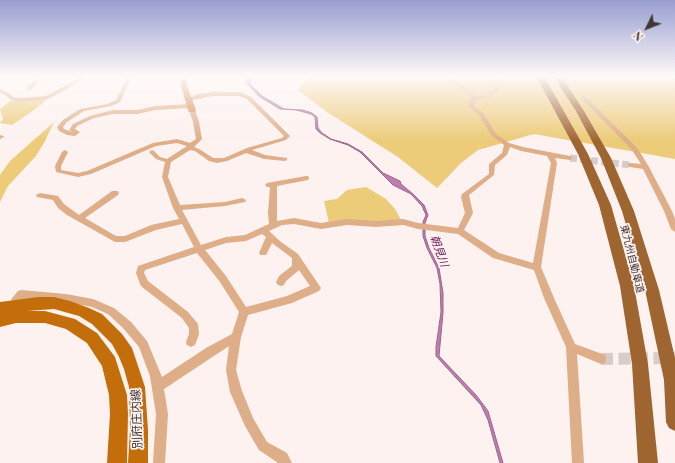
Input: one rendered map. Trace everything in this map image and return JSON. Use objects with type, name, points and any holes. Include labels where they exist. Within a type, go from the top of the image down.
[{"type":"highway","name":"東九州自動車道","points":[[552,98],[584,154],[605,205],[627,286],[640,364],[648,463]]},
{"type":"highway","name":"東九州自動車道","points":[[571,98],[606,158],[628,211],[652,290],[672,380],[675,422]]},
{"type":"main road","name":"別府庄内線","points":[[0,308],[38,302],[70,307],[97,319],[117,339],[126,353],[136,387],[139,430],[138,463]]},
{"type":"main road","name":"別府庄内線","points":[[0,320],[16,317],[45,317],[70,324],[92,338],[109,363],[118,395],[119,414],[117,463]]},
{"type":"street","points":[[12,98],[21,100],[42,98]]},
{"type":"street","points":[[120,98],[118,101],[110,105],[82,110],[65,121],[60,127],[62,130],[72,135],[77,132],[72,130],[75,124],[92,117],[113,112],[137,112],[156,108],[190,105],[197,98]]},
{"type":"street","points":[[188,98],[196,122],[198,139],[191,147],[168,162],[165,177],[177,208],[199,250],[223,278],[244,312],[236,337],[231,370],[236,392],[263,446],[282,458],[286,463]]},
{"type":"street","points":[[65,152],[58,166],[58,171],[78,175],[89,173],[155,144],[177,141],[197,150],[211,160],[217,161],[284,139],[287,136],[264,111],[247,98]]},
{"type":"street","points":[[482,98],[472,102],[471,106],[481,114],[494,135],[507,144],[521,149],[570,158]]},
{"type":"street","points":[[586,98],[636,149],[668,211],[675,229]]},
{"type":"street","points":[[460,231],[469,212],[465,197],[466,194],[492,174],[492,164],[505,154],[507,144]]},
{"type":"street","points":[[249,150],[250,152],[264,157],[285,159]]},
{"type":"street","points":[[152,152],[158,158],[168,162]]},
{"type":"street","points":[[550,155],[554,163],[537,267],[571,347],[578,463]]},
{"type":"street","points":[[630,165],[646,166]]},
{"type":"street","points":[[273,224],[271,184],[306,178]]},
{"type":"street","points":[[80,218],[115,193]]},
{"type":"street","points":[[40,195],[55,198],[61,206],[115,239],[125,239],[154,227],[177,223],[183,220]]},
{"type":"street","points":[[177,208],[225,204],[242,200]]},
{"type":"street","points":[[191,342],[194,334],[194,327],[190,321],[185,315],[145,284],[140,273],[141,268],[226,240],[246,238],[273,224],[287,221],[321,226],[347,222],[376,224],[403,222],[429,228],[460,231],[496,256],[537,267]]},
{"type":"street","points":[[244,312],[289,300],[316,288],[295,256],[263,230]]},
{"type":"street","points":[[263,253],[270,237]]},
{"type":"street","points":[[281,282],[282,279],[297,267],[295,256]]},
{"type":"street","points":[[37,295],[93,303],[111,311],[127,325],[143,344],[156,376],[162,414],[159,463]]},
{"type":"street","points":[[157,387],[210,352],[236,337]]},
{"type":"street","points":[[571,347],[601,359]]},
{"type":"shaded area","points":[[49,98],[12,125],[0,123],[3,119],[0,109],[10,101]]},
{"type":"shaded area","points":[[261,98],[265,98],[284,109],[303,110],[312,113],[317,117],[318,128],[322,133],[331,139],[348,144],[362,152],[383,173],[400,181],[401,184],[424,205],[428,215],[425,223],[425,236],[439,268],[443,293],[443,313],[439,356],[476,395],[488,411],[503,463],[500,463],[488,420],[481,405],[436,356],[441,312],[440,284],[437,268],[423,236],[423,222],[426,215],[422,206],[411,194],[393,185],[360,152],[348,145],[330,139],[320,133],[316,129],[315,117],[311,114],[296,110],[280,109]]},
{"type":"shaded area","points":[[308,98],[675,98],[675,159],[534,134],[478,150],[461,163],[437,188],[398,157],[327,112]]},
{"type":"shaded area","points":[[54,122],[44,143],[35,157],[8,186],[0,202],[0,175],[10,161]]},
{"type":"shaded area","points":[[366,187],[386,199],[395,209],[401,220],[329,223],[324,201],[337,199],[347,190]]},
{"type":"tunnel","points":[[570,158],[630,165]]},
{"type":"tunnel","points":[[601,359],[675,358]]},
{"type":"water label","name":"朝見川","points":[[439,251]]}]
